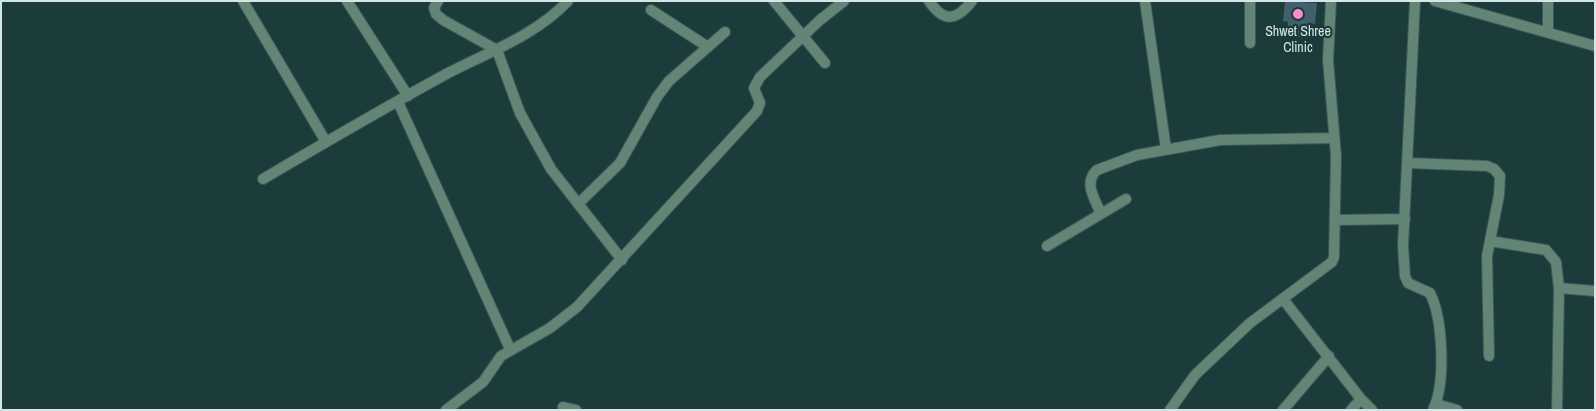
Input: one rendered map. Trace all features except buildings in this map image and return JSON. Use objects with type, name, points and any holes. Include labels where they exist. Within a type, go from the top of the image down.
[{"type":"street","points":[[243,1],[326,142]]},
{"type":"street","points":[[347,1],[408,96]]},
{"type":"street","points":[[438,1],[434,8],[436,14],[443,20],[497,50],[520,113],[551,169],[622,260]]},
{"type":"street","points":[[263,179],[408,96],[497,50],[557,13],[568,1]]},
{"type":"street","points":[[774,1],[802,38],[825,64]]},
{"type":"street","points":[[446,410],[483,382],[500,356],[550,328],[577,307],[758,111],[760,103],[754,85],[802,38],[844,1]]},
{"type":"street","points":[[929,1],[936,11],[945,17],[959,15],[972,1]]},
{"type":"street","points":[[1145,1],[1166,149]]},
{"type":"street","points":[[1250,1],[1250,44]]},
{"type":"street","points":[[1170,410],[1194,375],[1250,323],[1332,262],[1336,156],[1328,60],[1331,1]]},
{"type":"street","points":[[1415,1],[1405,219],[1405,276],[1408,283],[1430,293],[1439,331],[1441,359],[1435,407],[1457,410]]},
{"type":"street","points":[[1435,1],[1595,46]]},
{"type":"street","points":[[1548,1],[1548,32]]},
{"type":"street","points":[[652,10],[708,47]]},
{"type":"street","points":[[578,204],[620,163],[662,88],[725,32]]},
{"type":"street","points":[[398,102],[510,349]]},
{"type":"street","points":[[1101,214],[1089,185],[1091,175],[1096,170],[1137,155],[1220,140],[1334,138]]},
{"type":"street","points":[[1408,162],[1487,166],[1494,169],[1500,176],[1499,195],[1490,241],[1486,277],[1489,356]]},
{"type":"street","points":[[1047,246],[1126,199]]},
{"type":"street","points":[[1335,220],[1405,219]]},
{"type":"street","points":[[1490,241],[1546,250],[1556,262],[1559,288],[1557,410]]},
{"type":"street","points":[[1559,288],[1595,291]]},
{"type":"street","points":[[1283,299],[1361,399],[1372,410]]},
{"type":"street","points":[[1283,410],[1329,356]]},
{"type":"street","points":[[1351,410],[1361,399]]},
{"type":"street","points":[[563,407],[576,410]]},
{"type":"place","name":"Shwet Shree Clinic","points":[[1298,14]]}]
